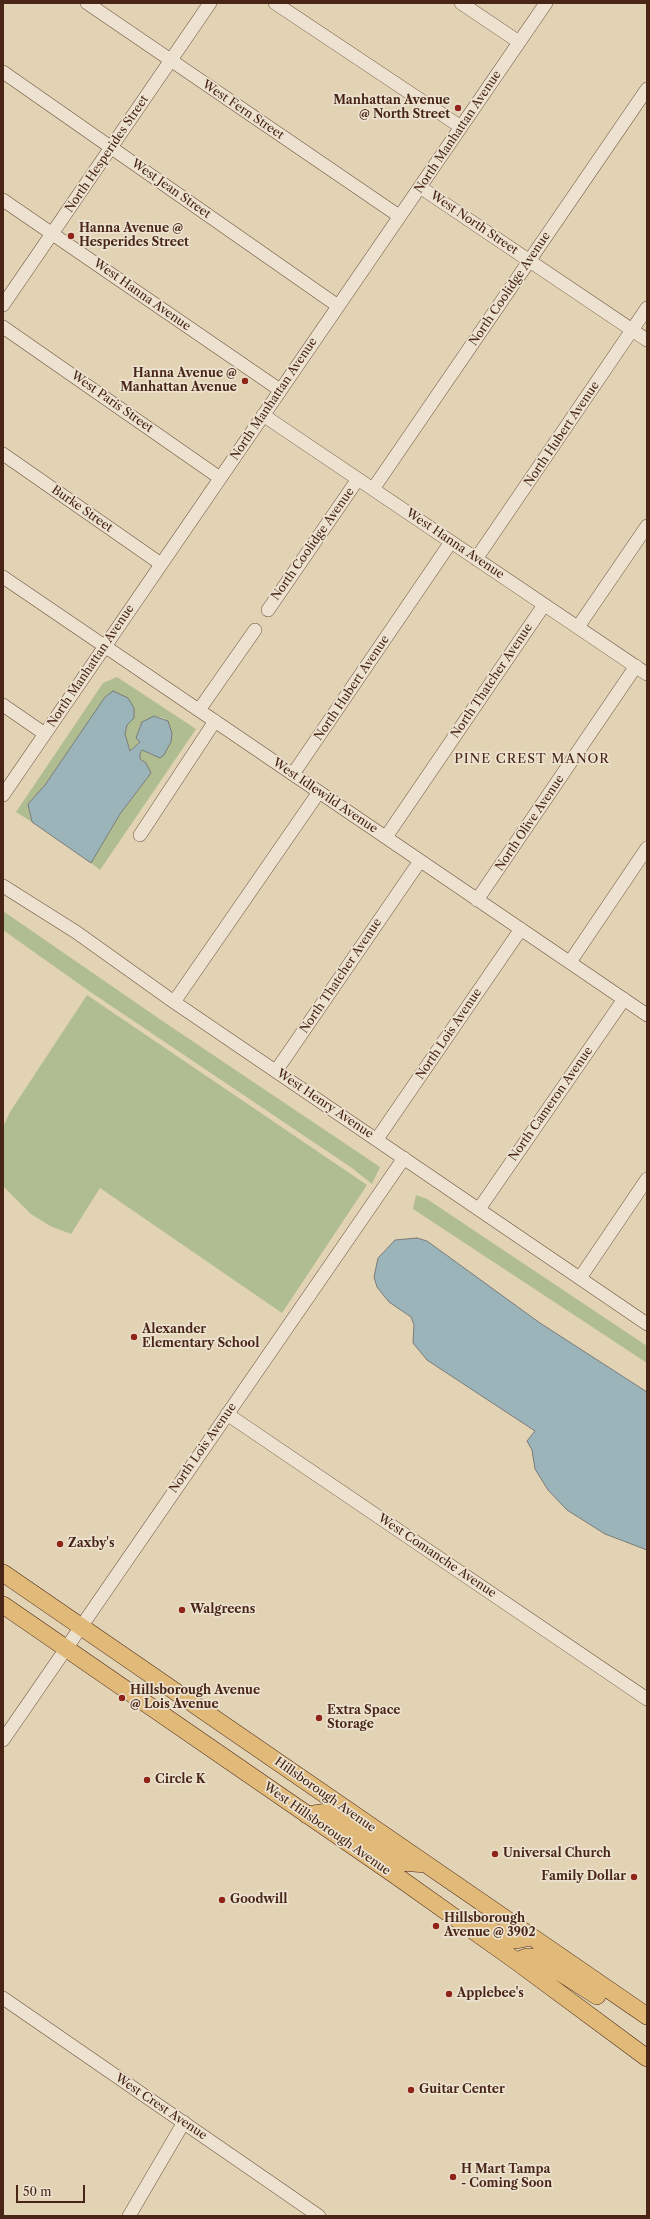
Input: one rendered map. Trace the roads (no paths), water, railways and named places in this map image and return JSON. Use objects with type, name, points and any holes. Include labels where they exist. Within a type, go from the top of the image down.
[{"type":"main road","name":"Hillsborough Avenue","points":[[3,1573],[646,2015]]},
{"type":"main road","name":"West Hillsborough Avenue","points":[[3,1605],[516,1960],[626,2044],[647,2058]]},
{"type":"main road","points":[[307,1815],[328,1812],[402,1862],[426,1864]]},
{"type":"main road","points":[[395,1875],[420,1882],[508,1940],[531,1937]]},
{"type":"main road","points":[[516,1960],[527,1957],[536,1957],[624,2013],[646,2015]]},
{"type":"main road","points":[[626,2044],[647,2052]]},
{"type":"street","name":"West Fern Street","points":[[87,3],[399,216]]},
{"type":"street","name":"North Hesperides Street","points":[[3,305],[210,3]]},
{"type":"street","points":[[275,3],[461,126]]},
{"type":"street","points":[[461,3],[519,42]]},
{"type":"street","name":"North Manhattan Avenue","points":[[3,795],[546,3]]},
{"type":"street","name":"West Jean Street","points":[[3,72],[338,306]]},
{"type":"street","name":"North Coolidge Avenue","points":[[373,489],[647,89]]},
{"type":"street","name":"West North Street","points":[[420,187],[647,340]]},
{"type":"street","name":"West Hanna Avenue","points":[[3,200],[280,390]]},
{"type":"street","name":"North Hubert Avenue","points":[[476,559],[647,308]]},
{"type":"street","name":"West Paris Street","points":[[3,327],[220,478]]},
{"type":"street","name":"West Hanna Avenue","points":[[263,415],[647,674]]},
{"type":"street","name":"Burke Street","points":[[3,454],[161,564]]},
{"type":"street","name":"North Coolidge Avenue","points":[[268,610],[358,479]]},
{"type":"street","points":[[578,627],[647,526]]},
{"type":"street","name":"North Hubert Avenue","points":[[293,774],[451,542]]},
{"type":"street","name":"West Idlewild Avenue","points":[[3,578],[647,1015]]},
{"type":"street","name":"North Thatcher Avenue","points":[[386,837],[544,605]]},
{"type":"street","points":[[199,710],[255,630]]},
{"type":"street","name":"North Olive Avenue","points":[[478,900],[636,666]]},
{"type":"street","points":[[3,705],[45,734]]},
{"type":"street","points":[[140,835],[215,721]]},
{"type":"street","points":[[174,1002],[319,792]]},
{"type":"street","points":[[570,962],[647,848]]},
{"type":"street","name":"North Thatcher Avenue","points":[[276,1071],[420,861]]},
{"type":"street","name":"West Henry Avenue","points":[[3,886],[76,932],[174,1002],[647,1324]]},
{"type":"street","name":"North Lois Avenue","points":[[377,1139],[521,929]]},
{"type":"street","name":"North Cameron Avenue","points":[[479,1209],[624,999]]},
{"type":"street","name":"North Lois Avenue","points":[[3,1740],[404,1158]]},
{"type":"street","points":[[580,1278],[647,1179]]},
{"type":"street","name":"West Comanche Avenue","points":[[227,1414],[647,1699]]},
{"type":"street","name":"West Crest Avenue","points":[[3,1998],[319,2216]]},
{"type":"street","points":[[129,2216],[184,2122]]},
{"type":"water","points":[[113,691],[128,698],[134,708],[134,718],[127,725],[125,734],[130,751],[140,742],[136,738],[142,722],[154,716],[168,721],[172,733],[171,742],[164,755],[160,758],[142,750],[140,759],[146,763],[151,773],[120,814],[91,863],[32,822],[28,804],[45,785],[105,697]]},
{"type":"water","points":[[417,1238],[427,1241],[540,1323],[647,1392],[647,1550],[605,1534],[567,1510],[548,1490],[535,1469],[532,1450],[527,1441],[535,1431],[427,1360],[413,1343],[414,1325],[411,1317],[389,1302],[377,1287],[374,1277],[378,1258],[395,1240]]},
{"type":"place","name":"Manhattan Avenue @ North Street","points":[[458,108]]},
{"type":"place","name":"Hanna Avenue @ Hesperides Street","points":[[71,236]]},
{"type":"place","name":"Hanna Avenue @ Manhattan Avenue","points":[[245,381]]},
{"type":"place","name":"Alexander Elementary School","points":[[134,1337]]},
{"type":"place","name":"Zaxby's","points":[[60,1544]]},
{"type":"place","name":"Walgreens","points":[[182,1610]]},
{"type":"place","name":"Hillsborough Avenue @ Lois Avenue","points":[[122,1698]]},
{"type":"place","name":"Extra Space Storage","points":[[319,1718]]},
{"type":"place","name":"Circle K","points":[[147,1780]]},
{"type":"place","name":"Universal Church","points":[[495,1854]]},
{"type":"place","name":"Family Dollar","points":[[634,1877]]},
{"type":"place","name":"Goodwill","points":[[222,1900]]},
{"type":"place","name":"Hillsborough Avenue @ 3902","points":[[436,1926]]},
{"type":"place","name":"Applebee's","points":[[449,1994]]},
{"type":"place","name":"Guitar Center","points":[[411,2090]]},
{"type":"place","name":"H Mart Tampa - Coming Soon","points":[[453,2177]]},
{"type":"district","name":"PINE CREST MANOR","points":[[532,759]]}]
